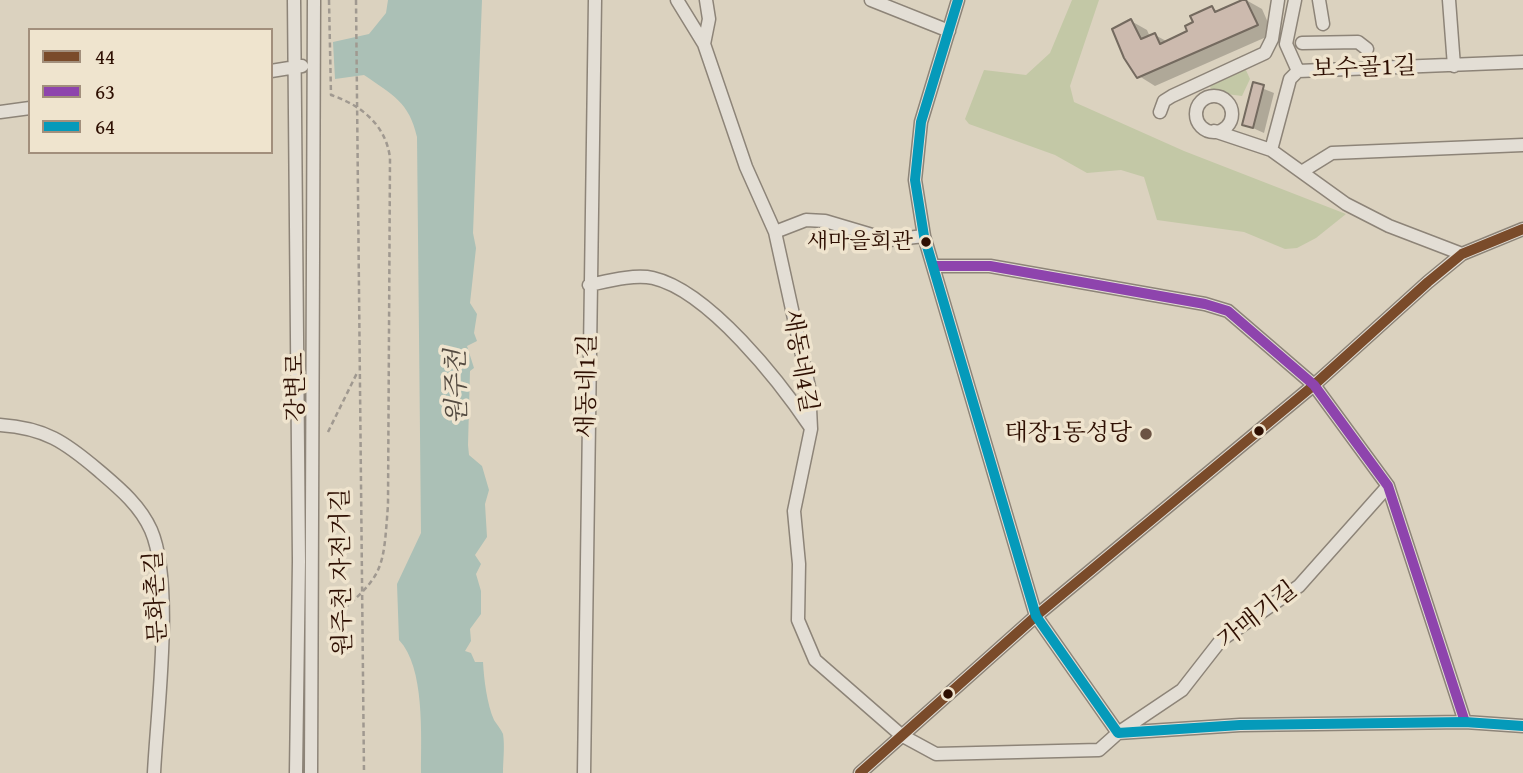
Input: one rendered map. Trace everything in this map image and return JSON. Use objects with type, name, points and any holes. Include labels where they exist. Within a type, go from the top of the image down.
[{"type":"street","name":"강변로","points":[[294,0],[299,547],[296,773]]},
{"type":"street","name":"강변로","points":[[311,773],[314,0]]},
{"type":"street","name":"새동네1길","points":[[584,773],[595,0]]},
{"type":"street","points":[[677,0],[704,44]]},
{"type":"street","name":"새동네4길","points":[[706,0],[709,19],[704,44],[746,167],[775,232],[808,387],[811,429],[794,511],[799,564],[798,620],[815,660],[901,734],[936,754],[1099,750],[1118,733]]},
{"type":"street","points":[[871,0],[949,31]]},
{"type":"street","points":[[958,0],[921,122],[915,180],[924,236],[1036,616],[1118,733],[1240,725],[1465,722],[1523,726]]},
{"type":"street","points":[[1160,111],[1164,101],[1172,96],[1265,53],[1272,39],[1278,0]]},
{"type":"street","points":[[1295,0],[1286,44],[1298,71]]},
{"type":"street","points":[[1319,0],[1323,24]]},
{"type":"street","points":[[1449,0],[1454,66]]},
{"type":"street","points":[[1302,43],[1358,43],[1367,49]]},
{"type":"street","name":"보수골1길","points":[[1271,150],[1290,79],[1298,71],[1312,68],[1523,62]]},
{"type":"street","points":[[273,71],[313,64]]},
{"type":"street","points":[[0,112],[28,108]]},
{"type":"street","points":[[1214,131],[1271,150],[1357,209],[1389,226],[1462,254]]},
{"type":"street","points":[[1303,172],[1332,153],[1523,145]]},
{"type":"street","points":[[775,232],[806,220],[825,220],[889,240],[924,236]]},
{"type":"street","points":[[860,773],[1036,616],[1314,385],[1462,254],[1523,229]]},
{"type":"street","points":[[934,266],[990,266],[1205,304],[1228,311],[1314,385],[1388,486],[1465,722]]},
{"type":"street","points":[[589,285],[652,278],[676,288],[707,310],[746,344],[779,381],[811,429]]},
{"type":"street","name":"문화촌길","points":[[0,425],[37,430],[61,439],[130,497],[150,528],[159,553],[162,609],[153,773]]},
{"type":"street","name":"가매기길","points":[[1118,733],[1182,690],[1221,640],[1299,586],[1388,486]]},
{"type":"path","points":[[329,0],[331,95],[347,100],[370,117],[388,140],[390,158],[388,505],[384,560],[372,584],[333,618]]},
{"type":"path","name":"원주천 자전거길","points":[[356,0],[360,595],[364,773]]},
{"type":"path","name":"원주천 자전거길","points":[[328,432],[359,370]]},
{"type":"green space","points":[[1072,0],[1099,0],[1070,86],[1074,102],[1184,151],[1346,214],[1316,238],[1297,248],[1285,249],[1244,232],[1157,220],[1144,177],[1121,170],[1087,173],[1055,155],[969,124],[965,119],[984,70],[1026,75],[1050,53]]},
{"type":"green space","points":[[1245,68],[1250,79],[1242,96],[1211,92],[1210,84]]},
{"type":"water","name":"원주천","points":[[388,0],[482,0],[473,233],[476,248],[470,303],[477,314],[474,333],[477,341],[467,346],[474,368],[470,371],[468,445],[469,455],[482,466],[489,490],[485,504],[487,537],[475,555],[481,564],[476,574],[481,591],[481,614],[470,629],[471,641],[465,651],[471,653],[475,662],[483,662],[489,707],[503,734],[503,773],[421,773],[421,722],[417,684],[407,652],[399,640],[397,584],[421,533],[417,137],[404,107],[383,88],[364,75],[335,79],[333,42],[369,34],[386,13]]},
{"type":"building","points":[[1246,0],[1258,25],[1137,78],[1124,58],[1112,29],[1131,19],[1141,39],[1155,33],[1160,44],[1187,31],[1185,26],[1193,22],[1190,16],[1212,6],[1215,12]]},
{"type":"building","points":[[1253,82],[1264,85],[1253,128],[1242,125]]},
{"type":"transit line","name":"64","points":[[958,0],[921,122],[915,180],[924,236],[1036,616],[1118,733],[1240,725],[1465,722],[1523,726]]},
{"type":"transit line","name":"44","points":[[860,773],[1036,616],[1314,385],[1462,254],[1523,229]]},
{"type":"transit line","name":"63","points":[[934,266],[990,266],[1205,304],[1228,311],[1314,385],[1388,486],[1465,722]]},
{"type":"place","name":"새마을회관","points":[[926,242]]},
{"type":"place","name":"태장1동성당","points":[[1146,434]]}]
